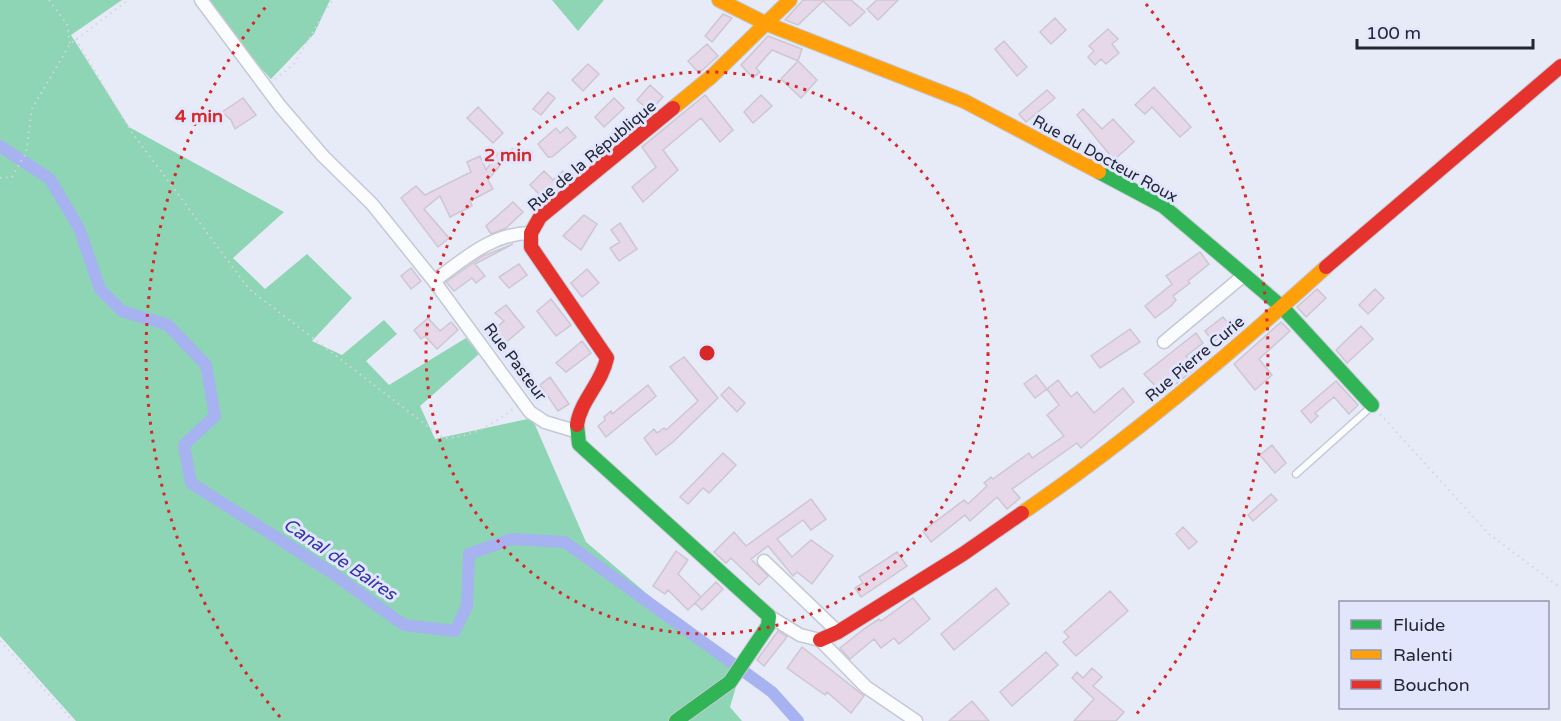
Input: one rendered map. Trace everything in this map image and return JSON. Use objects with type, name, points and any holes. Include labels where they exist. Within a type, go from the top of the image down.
[{"type":"street","name":"Rue Pasteur","points":[[201,0],[266,87],[323,156],[372,204],[434,281],[530,412],[544,422],[575,431]]},
{"type":"street","name":"Rue du Docteur Roux","points":[[719,0],[767,24],[964,101],[1163,206],[1282,307],[1372,405]]},
{"type":"street","name":"Rue de la République","points":[[575,431],[580,410],[605,375],[607,358],[531,247],[531,233],[540,217],[712,76],[790,0]]},
{"type":"street","name":"Rue Pierre Curie","points":[[820,640],[838,632],[963,554],[1076,476],[1222,361],[1561,66]]},
{"type":"street","points":[[434,281],[473,251],[512,233],[531,233]]},
{"type":"street","points":[[1164,342],[1244,276]]},
{"type":"street","points":[[575,431],[579,444],[590,456],[769,616],[800,635],[820,640],[866,687],[916,721]]},
{"type":"street","points":[[764,561],[838,632]]},
{"type":"street","points":[[676,721],[730,682],[768,626],[769,616]]},
{"type":"lane","points":[[1296,474],[1372,405]]},
{"type":"path","points":[[49,0],[67,24],[70,44]]},
{"type":"path","points":[[0,178],[12,177],[26,153],[32,109],[70,44],[128,0]]},
{"type":"path","points":[[266,87],[294,64],[332,0]]},
{"type":"path","points":[[76,39],[130,130],[249,289],[443,438],[459,438],[482,430],[523,403]]},
{"type":"path","points":[[1372,405],[1489,534],[1561,588]]},
{"type":"path","points":[[0,641],[73,721]]},
{"type":"green space","points":[[0,0],[122,0],[71,35],[129,127],[284,212],[233,258],[265,289],[307,254],[352,298],[312,341],[342,355],[384,320],[397,334],[366,361],[389,385],[466,338],[479,354],[420,406],[435,439],[532,418],[586,542],[740,673],[730,707],[742,721],[76,721],[0,636]]},
{"type":"green space","points":[[197,0],[330,0],[314,34],[271,79]]},
{"type":"green space","points":[[552,0],[604,0],[578,31]]},
{"type":"building","points":[[803,0],[851,0],[865,12],[850,26],[823,1],[798,25],[785,20]]},
{"type":"building","points":[[877,0],[898,0],[878,20],[867,9]]},
{"type":"building","points":[[723,14],[732,18],[712,42],[705,36]]},
{"type":"building","points":[[1055,18],[1066,30],[1051,44],[1040,32]]},
{"type":"building","points":[[1108,29],[1118,39],[1112,44],[1119,53],[1106,64],[1101,59],[1095,65],[1088,57],[1094,51],[1089,46]]},
{"type":"building","points":[[768,36],[802,49],[798,61],[772,50],[756,68],[760,72],[753,78],[741,65]]},
{"type":"building","points":[[1004,41],[1027,67],[1017,76],[995,49]]},
{"type":"building","points":[[707,44],[718,56],[699,73],[688,61]]},
{"type":"building","points":[[798,61],[817,80],[801,98],[781,79]]},
{"type":"building","points":[[588,64],[599,74],[583,91],[572,80]]},
{"type":"building","points":[[650,85],[663,97],[650,111],[637,100]]},
{"type":"building","points":[[1154,87],[1191,127],[1180,137],[1152,107],[1145,114],[1135,105]]},
{"type":"building","points":[[1047,90],[1055,98],[1026,122],[1019,114]]},
{"type":"building","points":[[548,92],[555,98],[541,115],[533,109]]},
{"type":"building","points":[[705,95],[733,130],[720,142],[701,118],[663,150],[678,170],[643,202],[632,187],[656,167],[642,147]]},
{"type":"building","points":[[761,95],[772,106],[753,123],[744,112]]},
{"type":"building","points":[[243,98],[256,115],[235,129],[231,120],[222,112]]},
{"type":"building","points":[[614,98],[624,108],[604,127],[595,117]]},
{"type":"building","points":[[478,107],[503,133],[493,143],[467,118]]},
{"type":"building","points":[[1083,109],[1102,129],[1113,119],[1134,142],[1114,160],[1077,115]]},
{"type":"building","points":[[567,127],[576,137],[552,157],[548,157],[538,144],[556,128],[560,133]]},
{"type":"building","points":[[498,153],[505,159],[488,180],[493,189],[470,201],[472,206],[450,217],[440,196],[424,209],[449,238],[438,247],[401,198],[416,186],[425,195],[471,172],[467,162],[480,156],[486,170]]},
{"type":"building","points":[[544,171],[553,180],[563,171],[569,180],[545,200],[530,185]]},
{"type":"building","points":[[513,202],[523,212],[506,228],[491,234],[486,226]]},
{"type":"building","points":[[584,215],[597,224],[581,250],[563,236]]},
{"type":"building","points":[[620,223],[637,249],[619,261],[610,248],[620,242],[611,230]]},
{"type":"building","points":[[513,244],[475,264],[485,276],[476,283],[472,278],[454,291],[446,282],[483,256]]},
{"type":"building","points":[[1200,252],[1209,264],[1173,296],[1176,300],[1171,306],[1155,318],[1145,306],[1172,284],[1166,276]]},
{"type":"building","points":[[519,264],[527,275],[509,288],[499,277]]},
{"type":"building","points":[[411,268],[421,281],[411,289],[401,276]]},
{"type":"building","points":[[587,269],[599,283],[582,297],[571,283]]},
{"type":"building","points":[[1317,289],[1326,298],[1306,317],[1297,307]]},
{"type":"building","points":[[1375,289],[1384,298],[1368,314],[1359,305]]},
{"type":"building","points":[[551,299],[571,325],[556,336],[537,311]]},
{"type":"building","points":[[506,305],[524,327],[503,345],[494,335],[499,330],[497,327],[504,321],[495,313]]},
{"type":"building","points":[[1223,317],[1232,328],[1213,342],[1205,331]]},
{"type":"building","points":[[428,318],[440,331],[451,322],[458,330],[437,349],[425,336],[421,339],[414,330]]},
{"type":"building","points":[[1281,322],[1290,331],[1259,359],[1272,375],[1255,390],[1234,364]]},
{"type":"building","points":[[1361,326],[1373,339],[1347,363],[1336,350]]},
{"type":"building","points":[[1130,329],[1140,342],[1100,368],[1091,356]]},
{"type":"building","points":[[1196,333],[1203,343],[1186,356],[1196,368],[1163,394],[1144,374]]},
{"type":"building","points":[[582,341],[591,353],[566,372],[556,363]]},
{"type":"building","points":[[684,357],[718,398],[673,442],[656,455],[644,438],[654,429],[657,433],[664,428],[666,430],[698,401],[670,367]]},
{"type":"building","points":[[1036,375],[1047,389],[1035,398],[1024,384]]},
{"type":"building","points":[[550,377],[569,404],[558,411],[540,385]]},
{"type":"building","points":[[1058,380],[1071,397],[1077,392],[1094,413],[1123,388],[1134,402],[1081,448],[1077,443],[1012,489],[1020,498],[1007,509],[997,497],[970,521],[965,515],[931,542],[923,531],[964,500],[968,504],[987,486],[984,483],[991,477],[993,479],[1029,453],[1032,458],[1064,436],[1047,415],[1059,405],[1047,389]]},
{"type":"building","points":[[1336,381],[1358,405],[1349,414],[1334,397],[1315,413],[1318,416],[1311,423],[1301,411]]},
{"type":"building","points":[[648,385],[656,396],[606,437],[598,426],[605,420],[604,417],[611,411],[612,414]]},
{"type":"building","points":[[729,387],[745,403],[737,412],[721,395]]},
{"type":"building","points":[[1272,445],[1286,463],[1275,473],[1260,455]]},
{"type":"building","points":[[723,453],[736,465],[709,493],[703,488],[688,504],[680,497]]},
{"type":"building","points":[[1271,494],[1277,500],[1253,521],[1248,515]]},
{"type":"building","points":[[811,499],[826,519],[811,530],[803,520],[777,539],[792,557],[811,540],[833,556],[812,584],[797,572],[793,576],[768,546],[751,559],[768,576],[759,585],[731,558],[726,563],[714,552],[734,532],[746,546]]},
{"type":"building","points":[[1183,527],[1197,542],[1189,549],[1176,534]]},
{"type":"building","points":[[676,551],[688,560],[678,574],[701,597],[688,610],[668,590],[665,594],[653,586]]},
{"type":"building","points":[[897,552],[907,566],[861,597],[855,588],[863,583],[859,577]]},
{"type":"building","points":[[716,582],[723,589],[702,610],[695,603]]},
{"type":"building","points":[[996,588],[1009,604],[954,650],[941,634]]},
{"type":"building","points":[[1110,591],[1128,611],[1076,656],[1063,642],[1069,637],[1064,632]]},
{"type":"building","points":[[913,598],[930,619],[899,644],[894,638],[881,648],[874,639],[850,659],[840,648],[865,628],[879,619],[881,621]]},
{"type":"building","points":[[778,631],[787,637],[764,666],[757,660]]},
{"type":"building","points":[[802,647],[864,696],[851,713],[827,692],[825,695],[787,668]]},
{"type":"building","points":[[1046,652],[1058,665],[1012,706],[1000,692]]},
{"type":"building","points":[[1092,668],[1102,677],[1093,686],[1124,712],[1116,721],[1074,721],[1094,699],[1072,678],[1077,672],[1083,678]]},
{"type":"building","points":[[972,701],[989,721],[949,721]]},
{"type":"waterway","name":"Canal de Baires","points":[[0,146],[50,179],[79,228],[100,289],[122,311],[168,325],[206,365],[215,416],[184,445],[191,483],[332,573],[404,625],[455,631],[467,606],[469,554],[512,539],[565,542],[772,692],[798,721]]},
{"type":"traffic: fast","points":[[1099,172],[1163,206],[1282,307],[1372,405]]},
{"type":"traffic: fast","points":[[577,425],[579,444],[769,616],[768,626],[730,682],[676,721]]},
{"type":"traffic: slow","points":[[719,0],[767,24],[964,101],[1099,172]]},
{"type":"traffic: slow","points":[[673,108],[712,76],[790,0]]},
{"type":"traffic: slow","points":[[1022,513],[1140,426],[1253,332],[1326,267]]},
{"type":"traffic: jam","points":[[1326,267],[1561,66]]},
{"type":"traffic: jam","points":[[577,425],[582,408],[601,376],[607,358],[531,247],[531,233],[540,217],[673,108]]},
{"type":"traffic: jam","points":[[820,640],[838,632],[963,554],[1022,513]]}]
